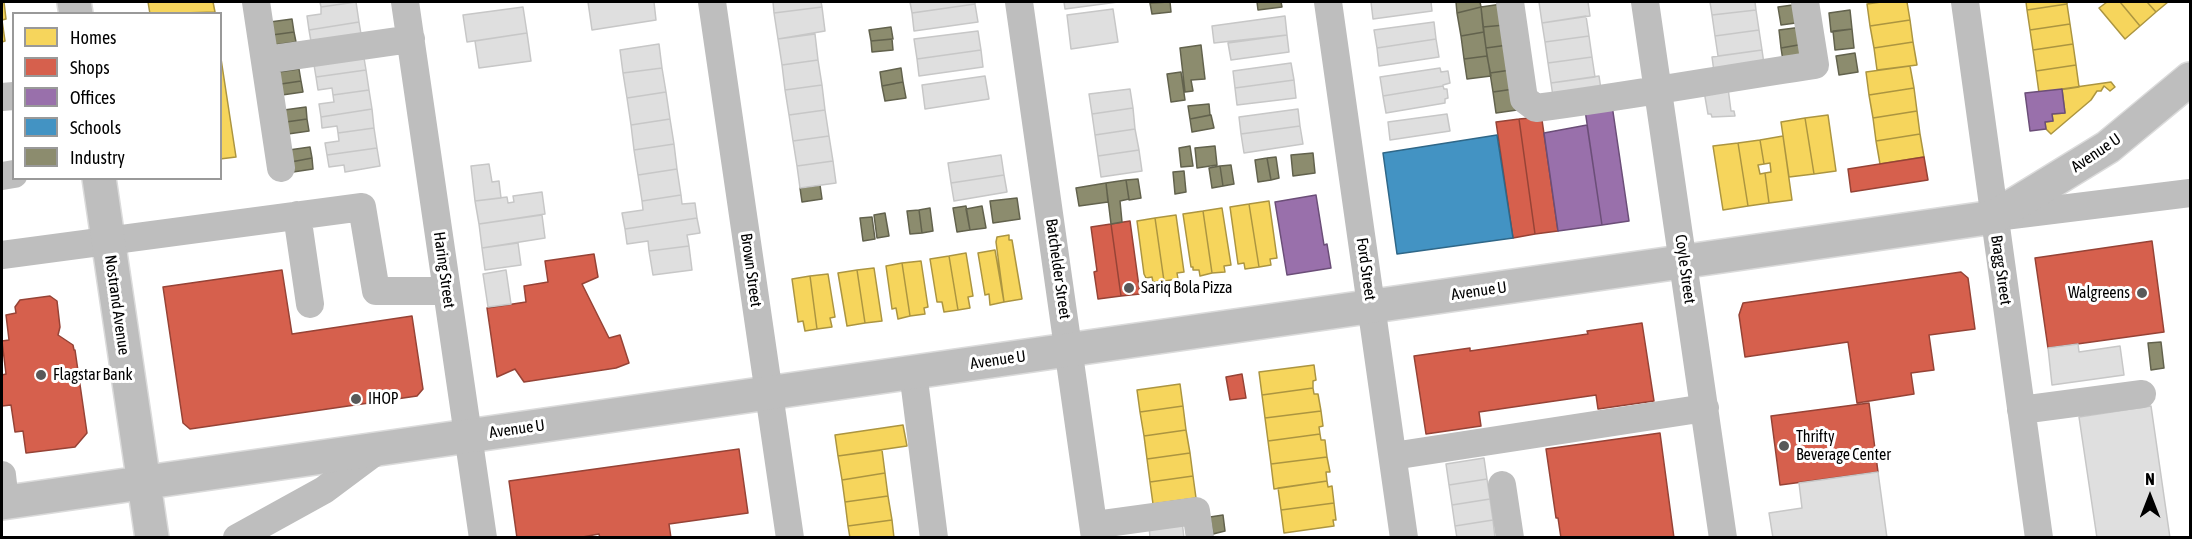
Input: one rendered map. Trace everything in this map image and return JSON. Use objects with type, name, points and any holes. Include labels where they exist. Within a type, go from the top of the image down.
[{"type":"main road","name":"Avenue U","points":[[3,493],[143,483],[1994,217],[2108,147],[2190,79]]},
{"type":"main road","name":"Nostrand Avenue","points":[[99,180],[152,537]]},
{"type":"street","points":[[256,2],[280,168]]},
{"type":"street","name":"Haring Street","points":[[405,2],[483,537]]},
{"type":"street","name":"Brown Street","points":[[712,2],[790,537]]},
{"type":"street","name":"Batchelder Street","points":[[1019,2],[1094,531]]},
{"type":"street","name":"Ford Street","points":[[1328,2],[1404,537]]},
{"type":"street","points":[[1510,2],[1524,99],[1536,108],[1815,65],[1805,2]]},
{"type":"street","name":"Coyle Street","points":[[1645,2],[1723,537]]},
{"type":"street","name":"Bragg Street","points":[[1965,2],[2039,537]]},
{"type":"street","points":[[265,60],[411,39]]},
{"type":"street","name":"Avenue U","points":[[1994,217],[2190,193]]},
{"type":"street","points":[[2,255],[362,207],[376,291],[447,291]]},
{"type":"street","points":[[297,215],[310,304]]},
{"type":"street","points":[[913,372],[934,537]]},
{"type":"street","points":[[2021,410],[2142,394]]},
{"type":"street","points":[[1393,456],[1705,408]]},
{"type":"street","points":[[237,537],[324,490],[379,449]]},
{"type":"street","points":[[1502,485],[1510,537]]},
{"type":"street","points":[[1094,531],[1196,511],[1200,537]]},
{"type":"building: Homes","points":[[2,2],[4,2],[6,19],[2,20]]},
{"type":"building: Homes","points":[[148,2],[213,2],[215,12],[150,12]]},
{"type":"building: Homes","points":[[1907,2],[1910,20],[1870,26],[1867,4]]},
{"type":"building: Homes","points":[[2026,2],[2067,2],[2067,4],[2027,10]]},
{"type":"building: Homes","points":[[2107,2],[2120,2],[2140,26],[2125,39],[2099,8]]},
{"type":"building: Homes","points":[[2120,2],[2147,2],[2156,12],[2140,26]]},
{"type":"building: Homes","points":[[2147,2],[2168,2],[2156,12]]},
{"type":"building: Homes","points":[[2067,4],[2070,24],[2030,30],[2027,10]]},
{"type":"building: Homes","points":[[2,20],[5,41],[2,42]]},
{"type":"building: Homes","points":[[1910,20],[1913,42],[1874,48],[1870,26]]},
{"type":"building: Homes","points":[[2070,24],[2073,44],[2033,50],[2030,30]]},
{"type":"building: Homes","points":[[1913,42],[1917,65],[1877,70],[1874,48]]},
{"type":"building: Homes","points":[[2073,44],[2076,65],[2036,71],[2033,50]]},
{"type":"building: Homes","points":[[222,65],[236,157],[222,159]]},
{"type":"building: Homes","points":[[2076,65],[2079,87],[2039,93],[2036,71]]},
{"type":"building: Homes","points":[[1910,66],[1914,88],[1869,95],[1866,72]]},
{"type":"building: Homes","points":[[2111,82],[2115,87],[2110,91],[2104,86],[2101,91],[2097,91],[2091,100],[2051,134],[2046,129],[2045,122],[2053,121],[2052,114],[2065,113],[2062,89]]},
{"type":"building: Homes","points":[[1914,88],[1917,111],[1873,118],[1869,95]]},
{"type":"building: Homes","points":[[1917,111],[1920,134],[1876,141],[1873,118]]},
{"type":"building: Homes","points":[[1828,115],[1836,171],[1814,174],[1805,118]]},
{"type":"building: Homes","points":[[1805,118],[1814,174],[1789,177],[1781,122]]},
{"type":"building: Homes","points":[[1920,134],[1924,157],[1880,164],[1876,141]]},
{"type":"building: Homes","points":[[1783,136],[1792,200],[1769,203],[1765,173],[1771,172],[1770,163],[1764,164],[1760,140]]},
{"type":"building: Homes","points":[[1760,140],[1764,164],[1758,165],[1760,174],[1765,173],[1769,203],[1748,206],[1738,143]]},
{"type":"building: Homes","points":[[1738,143],[1748,206],[1723,210],[1713,146]]},
{"type":"building: Homes","points":[[1269,201],[1277,258],[1270,259],[1271,265],[1259,267],[1249,204]]},
{"type":"building: Homes","points":[[1249,204],[1259,267],[1245,269],[1244,263],[1238,264],[1230,207]]},
{"type":"building: Homes","points":[[1222,208],[1231,265],[1224,266],[1225,272],[1212,273],[1203,211]]},
{"type":"building: Homes","points":[[1203,211],[1212,273],[1200,276],[1199,270],[1193,270],[1191,267],[1183,214]]},
{"type":"building: Homes","points":[[1176,215],[1184,272],[1177,273],[1178,279],[1164,281],[1155,218]]},
{"type":"building: Homes","points":[[1155,218],[1164,281],[1153,282],[1152,277],[1146,278],[1144,274],[1137,221]]},
{"type":"building: Homes","points":[[1009,235],[1009,240],[1012,240],[1022,299],[1004,302],[996,242],[997,237]]},
{"type":"building: Homes","points":[[995,250],[1004,302],[990,305],[989,294],[985,295],[978,253]]},
{"type":"building: Homes","points":[[966,253],[973,296],[968,297],[970,308],[958,310],[949,256]]},
{"type":"building: Homes","points":[[949,256],[958,310],[944,312],[942,302],[937,302],[930,259]]},
{"type":"building: Homes","points":[[921,261],[928,307],[924,308],[925,314],[910,316],[902,263]]},
{"type":"building: Homes","points":[[902,263],[910,316],[898,319],[896,308],[892,309],[886,266]]},
{"type":"building: Homes","points":[[874,268],[882,321],[865,323],[857,270]]},
{"type":"building: Homes","points":[[857,270],[865,323],[847,326],[838,273]]},
{"type":"building: Homes","points":[[828,274],[835,317],[830,318],[832,327],[817,329],[810,276]]},
{"type":"building: Homes","points":[[810,276],[817,329],[805,331],[803,321],[798,322],[792,279]]},
{"type":"building: Homes","points":[[1314,365],[1316,380],[1313,381],[1313,388],[1262,395],[1259,372]]},
{"type":"building: Homes","points":[[1180,384],[1183,406],[1140,412],[1137,390]]},
{"type":"building: Homes","points":[[1313,388],[1314,394],[1318,394],[1321,411],[1265,418],[1262,395]]},
{"type":"building: Homes","points":[[1183,406],[1186,430],[1144,436],[1140,412]]},
{"type":"building: Homes","points":[[1321,411],[1323,426],[1319,427],[1320,434],[1268,441],[1265,418]]},
{"type":"building: Homes","points":[[903,425],[907,446],[838,456],[835,435]]},
{"type":"building: Homes","points":[[1186,430],[1190,453],[1147,459],[1144,436]]},
{"type":"building: Homes","points":[[1320,434],[1321,440],[1325,440],[1327,457],[1271,464],[1268,441]]},
{"type":"building: Homes","points":[[882,450],[885,473],[842,480],[838,456]]},
{"type":"building: Homes","points":[[1190,453],[1193,476],[1150,482],[1147,459]]},
{"type":"building: Homes","points":[[1327,457],[1330,472],[1326,472],[1327,481],[1274,489],[1271,464]]},
{"type":"building: Homes","points":[[885,473],[888,496],[845,502],[842,480]]},
{"type":"building: Homes","points":[[1193,476],[1196,498],[1153,504],[1150,482]]},
{"type":"building: Homes","points":[[1327,481],[1328,487],[1332,486],[1334,503],[1281,510],[1278,488]]},
{"type":"building: Homes","points":[[888,496],[892,520],[848,526],[845,502]]},
{"type":"building: Homes","points":[[1334,503],[1336,520],[1333,520],[1334,526],[1284,533],[1281,510]]},
{"type":"building: Homes","points":[[892,520],[894,538],[850,538],[848,526]]},
{"type":"building: Shops","points":[[1519,119],[1542,120],[1558,231],[1535,234]]},
{"type":"building: Shops","points":[[1519,119],[1535,234],[1513,238],[1496,122]]},
{"type":"building: Shops","points":[[1924,157],[1928,180],[1851,192],[1848,169]]},
{"type":"building: Shops","points":[[1130,221],[1140,294],[1121,296],[1111,224]]},
{"type":"building: Shops","points":[[1111,224],[1121,296],[1098,299],[1091,227]]},
{"type":"building: Shops","name":"Walgreens","points":[[2152,241],[2164,332],[2048,348],[2035,258]]},
{"type":"building: Shops","points":[[594,254],[598,277],[582,284],[609,338],[620,335],[629,363],[616,368],[524,382],[515,369],[497,377],[487,308],[526,302],[524,286],[548,282],[545,261]]},
{"type":"building: Shops","points":[[282,270],[292,334],[412,316],[423,389],[417,396],[190,429],[183,423],[163,287]]},
{"type":"building: Shops","points":[[1961,272],[1968,278],[1975,329],[1929,335],[1934,370],[1911,373],[1914,394],[1857,403],[1848,342],[1745,357],[1739,315],[1743,303]]},
{"type":"building: Shops","name":"Flagstar Bank","points":[[50,296],[57,301],[60,327],[58,335],[73,345],[75,350],[87,433],[75,447],[26,453],[23,431],[15,432],[11,405],[2,406],[2,375],[6,374],[2,341],[9,340],[6,315],[16,313],[15,307],[20,300]]},
{"type":"building: Shops","points":[[1642,323],[1654,401],[1598,409],[1596,395],[1479,412],[1481,426],[1426,434],[1414,356],[1470,348],[1470,351],[1588,334],[1587,331]]},
{"type":"building: Shops","points":[[1242,374],[1246,398],[1230,400],[1226,377]]},
{"type":"building: Shops","points":[[1869,403],[1878,472],[1780,485],[1771,416]]},
{"type":"building: Shops","points":[[1660,433],[1674,538],[1561,538],[1546,449]]},
{"type":"building: Shops","points":[[739,449],[748,513],[669,524],[671,538],[600,538],[599,534],[577,538],[517,538],[509,481]]},
{"type":"building: Offices","points":[[2062,89],[2065,113],[2052,114],[2053,121],[2045,122],[2046,129],[2030,131],[2025,93]]},
{"type":"building: Offices","points":[[1612,105],[1629,221],[1602,225],[1585,110]]},
{"type":"building: Offices","points":[[1587,125],[1602,225],[1558,231],[1544,133]]},
{"type":"building: Offices","points":[[1316,195],[1324,245],[1327,244],[1331,268],[1287,275],[1275,202]]},
{"type":"building: Schools","points":[[1497,135],[1513,238],[1397,254],[1383,153]]},
{"type":"building: Industry","points":[[1170,2],[1171,12],[1152,14],[1150,3]]},
{"type":"building: Industry","points":[[1257,2],[1281,2],[1282,7],[1258,10]]},
{"type":"building: Industry","points":[[1456,2],[1480,2],[1481,7],[1457,13]]},
{"type":"building: Industry","points":[[1502,4],[1505,25],[1483,27],[1481,7]]},
{"type":"building: Industry","points":[[1800,4],[1803,22],[1781,25],[1778,7]]},
{"type":"building: Industry","points":[[1481,7],[1484,32],[1461,36],[1457,13]]},
{"type":"building: Industry","points":[[1850,10],[1852,29],[1831,32],[1829,13]]},
{"type":"building: Industry","points":[[292,19],[294,32],[272,35],[270,22]]},
{"type":"building: Industry","points":[[1505,25],[1508,45],[1486,48],[1483,27]]},
{"type":"building: Industry","points":[[891,27],[893,39],[871,41],[869,30]]},
{"type":"building: Industry","points":[[1802,27],[1804,44],[1781,48],[1779,30]]},
{"type":"building: Industry","points":[[1852,29],[1854,48],[1835,50],[1833,31]]},
{"type":"building: Industry","points":[[294,32],[296,42],[274,45],[272,35]]},
{"type":"building: Industry","points":[[1484,32],[1487,56],[1464,59],[1461,36]]},
{"type":"building: Industry","points":[[892,39],[893,50],[872,52],[871,41]]},
{"type":"building: Industry","points":[[1804,44],[1807,63],[1784,67],[1781,48]]},
{"type":"building: Industry","points":[[1201,45],[1205,79],[1191,80],[1193,91],[1185,92],[1180,48]]},
{"type":"building: Industry","points":[[1508,45],[1511,70],[1490,73],[1486,48]]},
{"type":"building: Industry","points":[[1855,53],[1858,72],[1839,75],[1836,56]]},
{"type":"building: Industry","points":[[1487,56],[1491,76],[1467,79],[1464,59]]},
{"type":"building: Industry","points":[[901,68],[903,82],[882,86],[880,72]]},
{"type":"building: Industry","points":[[299,69],[301,81],[281,84],[279,72]]},
{"type":"building: Industry","points":[[1511,70],[1514,89],[1493,92],[1490,73]]},
{"type":"building: Industry","points":[[1181,72],[1185,100],[1171,102],[1167,74]]},
{"type":"building: Industry","points":[[301,81],[303,92],[282,95],[281,84]]},
{"type":"building: Industry","points":[[903,82],[906,98],[885,101],[882,86]]},
{"type":"building: Industry","points":[[1514,89],[1517,110],[1496,113],[1493,92]]},
{"type":"building: Industry","points":[[1209,104],[1210,115],[1190,119],[1188,106]]},
{"type":"building: Industry","points":[[306,107],[307,119],[286,122],[284,110]]},
{"type":"building: Industry","points":[[1211,115],[1214,128],[1192,132],[1190,119]]},
{"type":"building: Industry","points":[[307,119],[309,131],[288,134],[286,122]]},
{"type":"building: Industry","points":[[1190,146],[1193,166],[1181,167],[1179,148]]},
{"type":"building: Industry","points":[[1215,146],[1217,165],[1197,168],[1195,148]]},
{"type":"building: Industry","points":[[310,147],[312,158],[291,162],[289,150]]},
{"type":"building: Industry","points":[[1313,153],[1315,173],[1293,176],[1291,155]]},
{"type":"building: Industry","points":[[1276,157],[1279,178],[1271,180],[1267,158]]},
{"type":"building: Industry","points":[[312,158],[313,169],[293,172],[291,162]]},
{"type":"building: Industry","points":[[1267,158],[1271,180],[1258,182],[1255,160]]},
{"type":"building: Industry","points":[[1231,165],[1234,184],[1223,186],[1220,166]]},
{"type":"building: Industry","points":[[1220,166],[1223,186],[1212,188],[1209,168]]},
{"type":"building: Industry","points":[[1184,171],[1186,192],[1175,194],[1173,172]]},
{"type":"building: Industry","points":[[1138,179],[1141,198],[1129,200],[1126,180]]},
{"type":"building: Industry","points":[[1126,180],[1129,199],[1120,201],[1122,222],[1111,224],[1106,183]]},
{"type":"building: Industry","points":[[1106,183],[1108,202],[1079,206],[1076,188]]},
{"type":"building: Industry","points":[[820,185],[822,199],[802,202],[800,188]]},
{"type":"building: Industry","points":[[1017,198],[1020,219],[993,223],[990,201]]},
{"type":"building: Industry","points":[[966,206],[970,230],[957,232],[953,208]]},
{"type":"building: Industry","points":[[982,206],[986,228],[970,230],[966,209]]},
{"type":"building: Industry","points":[[930,208],[933,231],[922,233],[919,210]]},
{"type":"building: Industry","points":[[919,210],[922,233],[910,234],[907,211]]},
{"type":"building: Industry","points":[[885,213],[889,236],[877,238],[874,215]]},
{"type":"building: Industry","points":[[872,217],[875,239],[863,241],[860,218]]},
{"type":"building: Industry","points":[[2161,342],[2164,368],[2151,370],[2148,343]]},
{"type":"building: Industry","points":[[1223,515],[1225,531],[1213,534],[1210,517]]},
{"type":"building: Other","points":[[320,2],[356,2],[321,7]]},
{"type":"building: Other","points":[[356,2],[359,22],[309,30],[307,16],[321,14],[321,7]]},
{"type":"building: Other","points":[[588,2],[654,2],[656,20],[592,30]]},
{"type":"building: Other","points":[[773,2],[821,2],[822,7],[774,13]]},
{"type":"building: Other","points":[[910,2],[975,2],[975,4],[912,13]]},
{"type":"building: Other","points":[[1064,2],[1118,2],[1065,9]]},
{"type":"building: Other","points":[[1371,2],[1431,2],[1432,11],[1373,19]]},
{"type":"building: Other","points":[[1539,2],[1588,2],[1590,16],[1542,23]]},
{"type":"building: Other","points":[[1710,2],[1755,2],[1756,10],[1712,15]]},
{"type":"building: Other","points":[[975,4],[978,22],[914,31],[912,13]]},
{"type":"building: Other","points":[[523,7],[527,33],[467,42],[463,15]]},
{"type":"building: Other","points":[[822,7],[825,31],[778,39],[774,13]]},
{"type":"building: Other","points":[[1113,9],[1118,42],[1071,49],[1067,15]]},
{"type":"building: Other","points":[[1756,10],[1759,30],[1715,36],[1712,15]]},
{"type":"building: Other","points":[[1285,16],[1287,35],[1214,43],[1212,26]]},
{"type":"building: Other","points":[[1586,16],[1589,36],[1545,42],[1542,23]]},
{"type":"building: Other","points":[[359,22],[362,40],[312,47],[309,30]]},
{"type":"building: Other","points":[[1434,22],[1436,39],[1377,48],[1374,30]]},
{"type":"building: Other","points":[[1759,30],[1762,50],[1718,56],[1715,36]]},
{"type":"building: Other","points":[[978,31],[981,50],[917,59],[914,39]]},
{"type":"building: Other","points":[[527,33],[531,61],[479,68],[475,41]]},
{"type":"building: Other","points":[[815,34],[818,60],[782,65],[778,39]]},
{"type":"building: Other","points":[[1287,35],[1289,52],[1231,60],[1228,43]]},
{"type":"building: Other","points":[[1589,36],[1592,57],[1548,63],[1545,42]]},
{"type":"building: Other","points":[[1436,39],[1439,57],[1379,66],[1377,48]]},
{"type":"building: Other","points":[[659,44],[662,68],[623,73],[620,50]]},
{"type":"building: Other","points":[[981,50],[983,67],[919,76],[917,59]]},
{"type":"building: Other","points":[[1762,50],[1765,71],[1715,79],[1712,57]]},
{"type":"building: Other","points":[[363,52],[366,70],[316,77],[313,59]]},
{"type":"building: Other","points":[[1592,57],[1595,77],[1551,83],[1548,63]]},
{"type":"building: Other","points":[[818,60],[822,85],[785,90],[782,65]]},
{"type":"building: Other","points":[[1291,63],[1294,80],[1235,88],[1233,71]]},
{"type":"building: Other","points":[[662,68],[666,92],[627,98],[623,73]]},
{"type":"building: Other","points":[[1440,68],[1441,72],[1448,71],[1450,83],[1383,96],[1380,77]]},
{"type":"building: Other","points":[[366,70],[369,90],[333,95],[332,88],[318,90],[316,77]]},
{"type":"building: Other","points":[[985,76],[989,99],[925,109],[922,85]]},
{"type":"building: Other","points":[[1599,76],[1602,96],[1554,103],[1551,83]]},
{"type":"building: Other","points":[[1294,80],[1296,98],[1237,105],[1235,88]]},
{"type":"building: Other","points":[[822,85],[825,110],[789,115],[785,90]]},
{"type":"building: Other","points":[[1443,86],[1447,89],[1448,98],[1445,99],[1445,103],[1386,113],[1383,96]]},
{"type":"building: Other","points":[[1728,88],[1731,111],[1734,111],[1735,116],[1712,117],[1708,114],[1704,91]]},
{"type":"building: Other","points":[[1130,89],[1133,108],[1092,114],[1089,94]]},
{"type":"building: Other","points":[[369,90],[372,109],[321,117],[319,104],[334,102],[333,95]]},
{"type":"building: Other","points":[[666,92],[670,119],[631,125],[627,98]]},
{"type":"building: Other","points":[[1133,108],[1135,129],[1095,135],[1092,114]]},
{"type":"building: Other","points":[[372,109],[374,128],[338,133],[337,126],[322,128],[321,117]]},
{"type":"building: Other","points":[[1298,109],[1300,126],[1241,134],[1239,117]]},
{"type":"building: Other","points":[[825,110],[829,136],[793,141],[789,115]]},
{"type":"building: Other","points":[[1447,114],[1450,131],[1390,140],[1388,122]]},
{"type":"building: Other","points":[[670,119],[674,144],[634,150],[631,125]]},
{"type":"building: Other","points":[[1300,126],[1303,144],[1244,153],[1241,134]]},
{"type":"building: Other","points":[[374,128],[377,148],[327,155],[325,143],[339,141],[338,133]]},
{"type":"building: Other","points":[[1135,129],[1139,150],[1098,156],[1095,135]]},
{"type":"building: Other","points":[[829,136],[833,161],[797,166],[793,141]]},
{"type":"building: Other","points":[[674,144],[677,169],[638,175],[634,150]]},
{"type":"building: Other","points":[[377,148],[380,166],[345,172],[344,165],[329,167],[327,155]]},
{"type":"building: Other","points":[[1139,150],[1142,171],[1101,177],[1098,156]]},
{"type":"building: Other","points":[[1001,155],[1004,175],[951,183],[948,163]]},
{"type":"building: Other","points":[[833,161],[836,183],[800,188],[797,166]]},
{"type":"building: Other","points":[[489,164],[492,182],[499,181],[501,198],[475,201],[471,166]]},
{"type":"building: Other","points":[[677,169],[681,195],[642,201],[638,175]]},
{"type":"building: Other","points":[[1004,175],[1007,192],[954,201],[951,183]]},
{"type":"building: Other","points":[[542,192],[545,214],[479,224],[475,201],[507,197],[508,203],[514,202],[513,196]]},
{"type":"building: Other","points":[[681,195],[682,204],[695,203],[697,218],[625,229],[622,213],[643,210],[642,201]]},
{"type":"building: Other","points":[[542,215],[545,238],[482,248],[479,224]]},
{"type":"building: Other","points":[[697,218],[700,233],[687,235],[689,246],[649,251],[648,241],[627,244],[625,229]]},
{"type":"building: Other","points":[[518,243],[521,265],[485,270],[482,248]]},
{"type":"building: Other","points":[[689,246],[692,270],[653,275],[649,251]]},
{"type":"building: Other","points":[[506,270],[511,304],[488,307],[483,274]]},
{"type":"building: Other","points":[[2078,344],[2079,352],[2120,346],[2124,375],[2052,385],[2048,348]]},
{"type":"building: Other","points":[[2151,406],[2170,538],[2097,538],[2079,417]]},
{"type":"building: Other","points":[[1484,458],[1487,479],[1449,485],[1446,464]]},
{"type":"building: Other","points":[[1878,472],[1887,538],[1773,538],[1769,513],[1802,508],[1799,483]]},
{"type":"building: Other","points":[[1487,479],[1490,499],[1452,505],[1449,485]]},
{"type":"building: Other","points":[[1490,499],[1493,520],[1455,526],[1452,505]]},
{"type":"building: Other","points":[[1493,520],[1495,538],[1457,538],[1455,526]]},
{"type":"building: Other","points":[[1182,521],[1184,538],[1150,538],[1149,525]]},
{"type":"place","name":"Sariq Bola Pizza","points":[[1129,288]]},
{"type":"place","name":"Walgreens","points":[[2142,293]]},
{"type":"place","name":"Flagstar Bank","points":[[41,375]]},
{"type":"place","name":"IHOP","points":[[356,399]]},
{"type":"place","name":"Thrifty Beverage Center","points":[[1784,446]]}]
